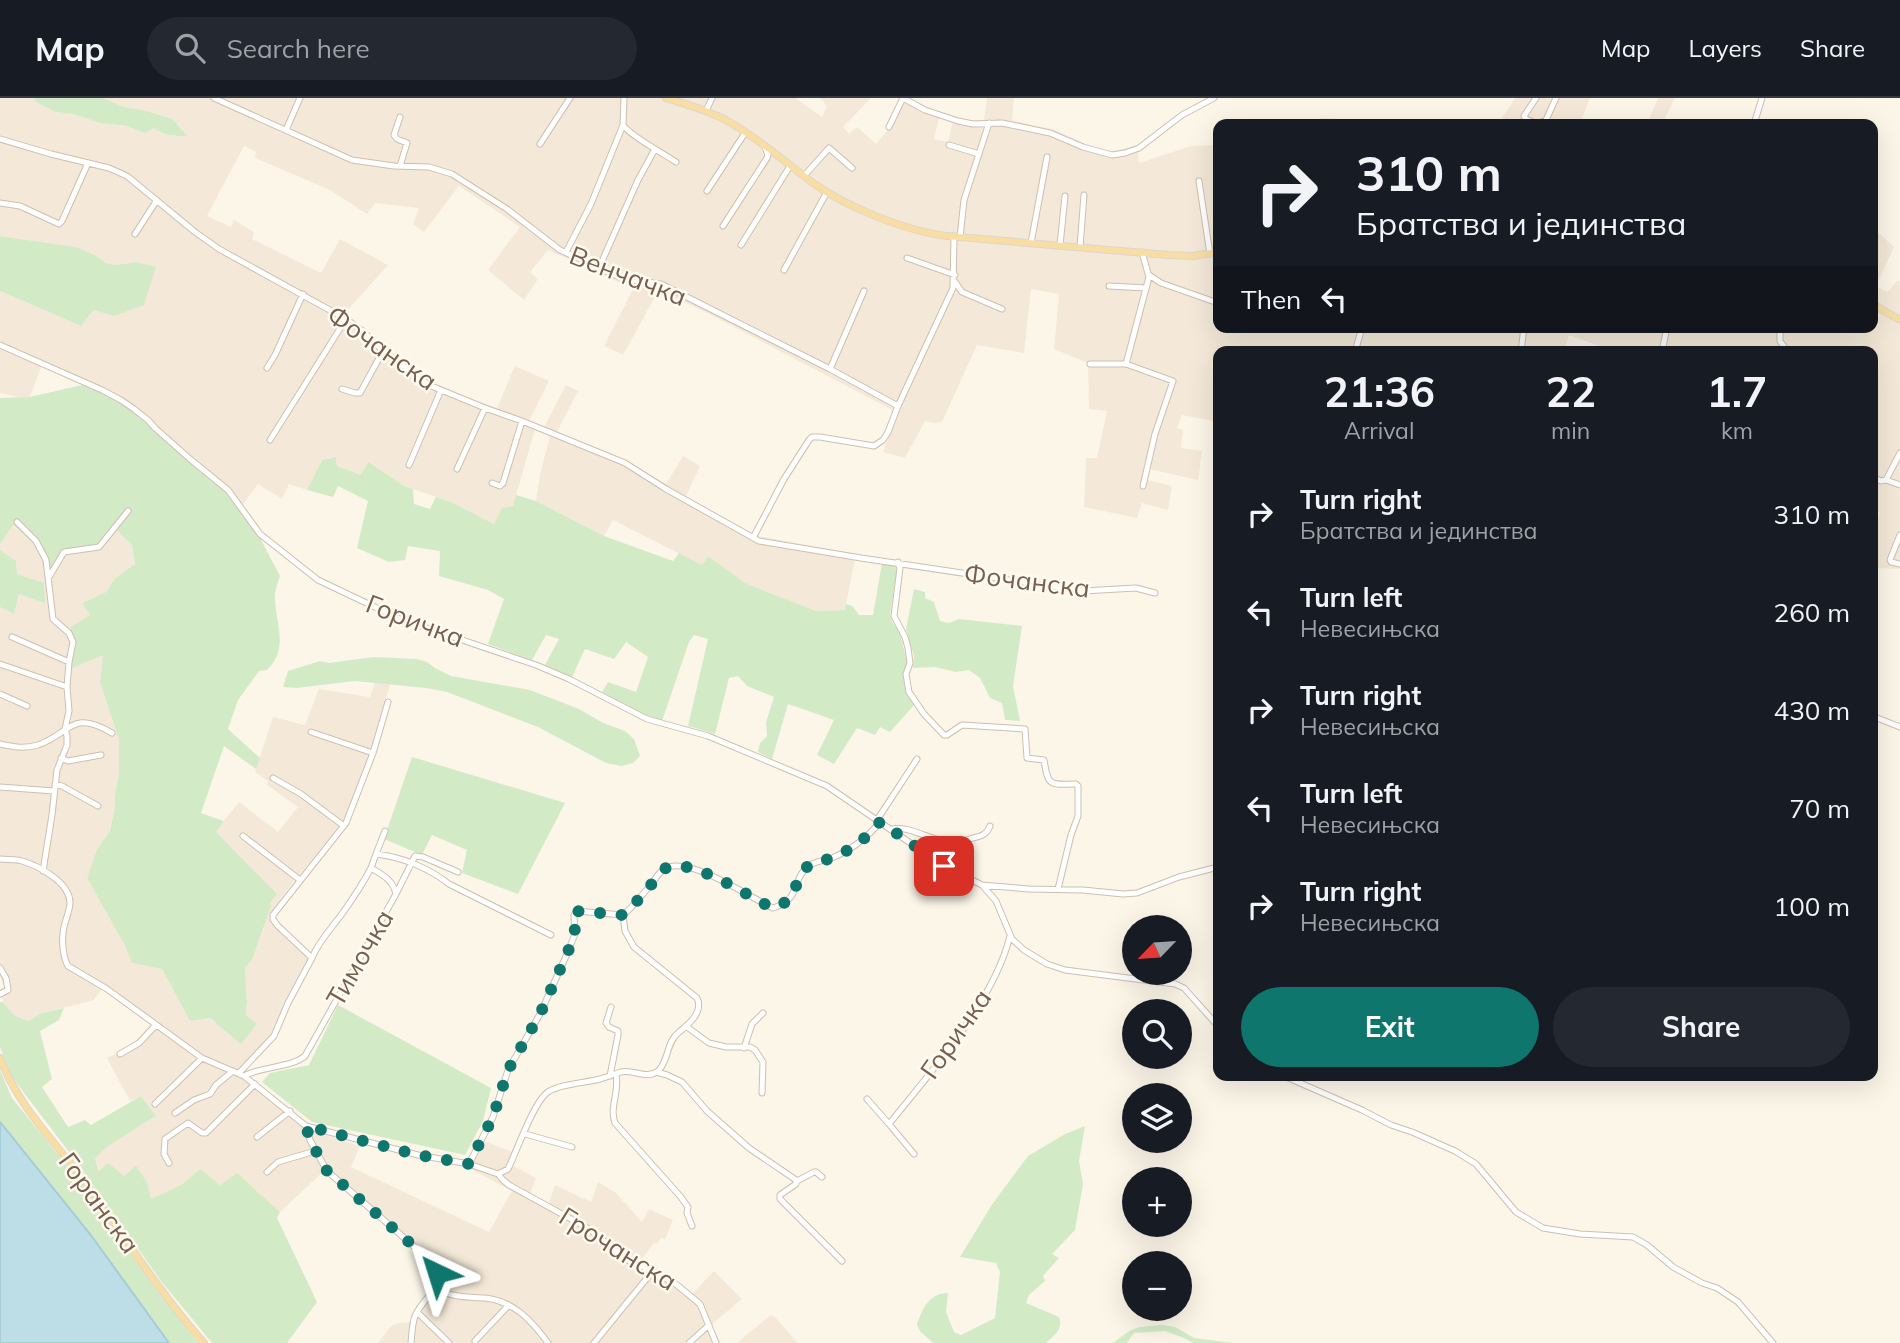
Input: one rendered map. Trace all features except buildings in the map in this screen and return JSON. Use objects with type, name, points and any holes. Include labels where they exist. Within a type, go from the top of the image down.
[{"type":"main road","points":[[666,98],[679,100],[722,118],[827,192],[845,202],[909,227],[957,237],[1181,256],[1213,253]]},
{"type":"main road","points":[[1878,307],[1900,320]]},
{"type":"main road","name":"Горанска","points":[[0,1058],[22,1100],[94,1194],[184,1320],[204,1343]]},
{"type":"street","name":"Венчачка","points":[[214,98],[352,160],[429,167],[458,177],[566,252],[624,279],[661,284],[898,406]]},
{"type":"street","points":[[540,144],[570,98]]},
{"type":"street","points":[[566,252],[591,204],[623,125],[624,98]]},
{"type":"street","points":[[706,111],[712,98]]},
{"type":"street","points":[[889,127],[903,98],[925,110],[958,121],[973,124],[1002,123],[1050,133],[1108,155],[1139,148],[1182,115],[1214,98]]},
{"type":"street","points":[[1526,119],[1524,116],[1536,98]]},
{"type":"street","points":[[1546,119],[1556,98]]},
{"type":"street","points":[[1756,119],[1762,98]]},
{"type":"street","points":[[286,130],[298,99]]},
{"type":"street","points":[[400,117],[394,135],[407,143],[400,166]]},
{"type":"street","points":[[753,538],[808,440],[820,437],[871,446],[877,444],[888,432],[955,278],[957,237],[964,200],[989,123]]},
{"type":"street","points":[[623,125],[631,135],[676,162]]},
{"type":"street","points":[[708,191],[745,133]]},
{"type":"street","name":"Фочанска","points":[[0,139],[108,168],[127,176],[219,250],[346,319],[416,377],[441,390],[625,463],[753,538],[1083,591],[1136,587],[1155,593]]},
{"type":"street","points":[[948,145],[979,154]]},
{"type":"street","points":[[723,226],[767,158],[765,147]]},
{"type":"street","points":[[804,176],[829,148],[852,168]]},
{"type":"street","points":[[599,268],[643,169],[655,149]]},
{"type":"street","points":[[1031,243],[1047,157]]},
{"type":"street","points":[[0,203],[20,206],[60,223],[88,163]]},
{"type":"street","points":[[741,244],[790,166]]},
{"type":"street","points":[[1199,181],[1213,248]]},
{"type":"street","points":[[784,270],[827,192]]},
{"type":"street","points":[[1080,247],[1084,195]]},
{"type":"street","points":[[1060,245],[1065,196]]},
{"type":"street","points":[[135,234],[157,200]]},
{"type":"street","points":[[1142,252],[1149,275],[1161,283],[1213,301]]},
{"type":"street","points":[[907,258],[955,278],[962,292],[1002,309]]},
{"type":"street","points":[[1126,364],[1149,275]]},
{"type":"street","points":[[1109,285],[1146,288]]},
{"type":"street","points":[[830,369],[864,291]]},
{"type":"street","points":[[267,368],[303,294]]},
{"type":"street","points":[[270,440],[346,319]]},
{"type":"street","name":"Горичка","points":[[0,345],[102,390],[134,409],[228,490],[260,534],[318,580],[400,620],[536,665],[647,719],[708,736],[827,786],[944,866],[982,885],[996,901],[1010,936],[1034,956],[1057,968],[1181,986],[1213,1021]]},
{"type":"street","points":[[342,389],[360,393],[383,351]]},
{"type":"street","points":[[1090,364],[1126,364],[1172,381],[1143,486]]},
{"type":"street","points":[[409,465],[441,390]]},
{"type":"street","points":[[457,469],[485,408]]},
{"type":"street","points":[[492,483],[500,486],[503,483],[522,421]]},
{"type":"street","points":[[1886,480],[1900,453]]},
{"type":"street","points":[[1878,480],[1900,485]]},
{"type":"street","points":[[49,577],[64,552],[99,547],[128,512]]},
{"type":"street","points":[[17,523],[41,548],[49,577],[53,617],[56,623],[69,633],[73,642],[67,687],[67,745],[57,770],[43,871]]},
{"type":"street","points":[[1900,535],[1890,560],[1900,564]]},
{"type":"street","points":[[898,562],[900,568],[894,620],[905,637],[909,658],[906,674],[909,692],[924,714],[944,735],[962,725],[1025,729],[1027,758],[1044,760],[1045,776],[1051,782],[1078,786],[1078,816],[1058,889]]},
{"type":"street","points":[[12,637],[69,662]]},
{"type":"street","points":[[0,664],[67,687]]},
{"type":"street","points":[[0,694],[26,706]]},
{"type":"street","name":"Тимочка","points":[[312,958],[276,925],[274,912],[348,819],[373,753],[388,702]]},
{"type":"street","points":[[1878,718],[1900,727]]},
{"type":"street","points":[[0,744],[16,748],[30,747],[53,738],[71,725],[93,723],[112,733]]},
{"type":"street","points":[[312,732],[373,753]]},
{"type":"street","points":[[61,758],[68,761],[101,755]]},
{"type":"street","points":[[623,915],[661,872],[676,865],[694,868],[773,908],[782,905],[792,896],[809,865],[833,857],[860,842],[878,821],[917,759]]},
{"type":"street","points":[[273,778],[301,794],[344,826]]},
{"type":"street","points":[[0,787],[54,788],[98,806]]},
{"type":"street","name":"Горичка","points":[[892,829],[908,829],[939,840],[954,842],[983,835],[990,825]]},
{"type":"street","points":[[371,868],[385,831]]},
{"type":"street","points":[[243,836],[300,880]]},
{"type":"street","points":[[376,854],[412,863],[551,934]]},
{"type":"street","points":[[396,894],[415,856],[458,872]]},
{"type":"street","points":[[0,859],[23,861],[61,883],[70,899],[63,931],[66,964],[107,989],[202,1058],[239,1073],[290,1111],[306,1126],[315,1151],[327,1171],[433,1265],[438,1278],[436,1288],[414,1318],[411,1343]]},
{"type":"street","name":"Тимочка","points":[[371,868],[387,877],[396,894],[305,1056],[296,1062],[239,1073],[274,1036],[319,943],[363,884],[371,868]]},
{"type":"street","points":[[982,885],[1137,893],[1179,877],[1213,868]]},
{"type":"street","points":[[469,1164],[493,1117],[508,1070],[540,1014],[567,954],[575,934],[576,911],[623,915]]},
{"type":"street","points":[[623,915],[625,931],[634,947],[698,1000],[698,1010],[687,1027],[672,1039],[662,1066],[656,1072]]},
{"type":"street","name":"Горичка","points":[[889,1124],[975,1010],[1000,968],[1010,936]]},
{"type":"street","points":[[0,968],[9,990],[0,994]]},
{"type":"street","points":[[611,1007],[606,1023],[618,1031],[613,1075],[618,1084],[612,1113],[615,1123],[680,1196],[688,1207],[687,1213],[692,1226]]},
{"type":"street","points":[[744,1048],[752,1024],[763,1013]]},
{"type":"street","points":[[120,1054],[139,1044],[156,1025]]},
{"type":"street","points":[[687,1027],[709,1042],[726,1047],[755,1049],[763,1062],[762,1093]]},
{"type":"street","points":[[155,1104],[202,1058]]},
{"type":"street","points":[[498,1174],[508,1169],[538,1104],[546,1093],[624,1071],[644,1074],[656,1072],[682,1082],[707,1111],[749,1148],[788,1172],[797,1181]]},
{"type":"street","points":[[176,1113],[194,1100],[209,1094],[216,1085],[239,1073]]},
{"type":"street","points":[[1295,1081],[1455,1151],[1476,1164],[1516,1212],[1543,1228],[1580,1234],[1633,1237],[1673,1267],[1717,1288],[1738,1302],[1773,1343]]},
{"type":"street","points":[[169,1163],[164,1154],[165,1139],[188,1123],[206,1133],[255,1084]]},
{"type":"street","points":[[867,1099],[914,1154]]},
{"type":"street","points":[[257,1137],[290,1111]]},
{"type":"street","name":"Грочанска","points":[[306,1126],[418,1155],[469,1164],[498,1174],[509,1185],[591,1230],[625,1259],[666,1278],[694,1298],[702,1307],[716,1343]]},
{"type":"street","points":[[525,1133],[572,1147]]},
{"type":"street","points":[[267,1172],[278,1163],[315,1151]]},
{"type":"street","points":[[822,1177],[814,1172],[797,1181],[780,1195],[781,1201],[842,1261]]},
{"type":"street","points":[[594,1343],[653,1272]]},
{"type":"street","points":[[436,1288],[450,1296],[486,1298],[509,1305],[530,1320],[548,1343]]},
{"type":"street","points":[[475,1341],[509,1305]]},
{"type":"street","points":[[417,1312],[449,1343]]},
{"type":"street","points":[[689,1343],[709,1325]]},
{"type":"shaded area","points":[[0,98],[36,98],[34,101],[55,112],[145,132],[154,128],[160,133],[175,136],[186,135],[173,119],[124,107],[103,98],[795,98],[822,117],[827,106],[820,98],[871,98],[843,127],[849,134],[857,127],[876,144],[890,127],[904,100],[911,106],[939,118],[934,139],[948,142],[954,116],[968,120],[984,120],[987,98],[1014,98],[1012,120],[1055,130],[1094,148],[1111,152],[1138,145],[1139,163],[1191,146],[1213,145],[1213,333],[1878,333],[1878,287],[1887,292],[1897,281],[1900,282],[1900,569],[1878,568],[1878,346],[1599,346],[1569,335],[1566,346],[1213,346],[1213,421],[1182,415],[1177,428],[1183,430],[1181,448],[1202,451],[1198,480],[1149,469],[1147,480],[1172,486],[1168,510],[1142,503],[1137,518],[1084,507],[1086,458],[1097,458],[1107,411],[1089,409],[1088,363],[1054,349],[1059,294],[1031,289],[1024,353],[977,345],[942,422],[925,421],[905,458],[883,452],[898,413],[659,290],[623,355],[604,346],[633,289],[548,250],[530,272],[538,279],[524,300],[488,270],[520,227],[459,186],[424,232],[413,224],[419,208],[375,203],[367,214],[330,190],[255,158],[256,152],[244,146],[207,216],[231,227],[234,220],[254,232],[252,239],[321,273],[340,239],[388,265],[344,314],[365,329],[384,349],[442,389],[497,408],[515,366],[549,381],[529,421],[544,427],[566,385],[578,391],[557,432],[627,461],[666,484],[683,456],[700,466],[686,496],[752,535],[856,554],[845,610],[816,611],[745,583],[708,556],[702,565],[613,520],[604,536],[536,501],[550,436],[535,429],[513,506],[494,524],[451,502],[404,486],[370,462],[360,476],[337,466],[336,457],[322,460],[307,490],[289,484],[282,499],[258,484],[242,506],[136,409],[43,362],[30,397],[0,393],[0,291],[81,326],[94,310],[156,268],[136,262],[116,265],[106,263],[76,247],[0,236]]},
{"type":"shaded area","points":[[1515,98],[1590,98],[1582,119],[1501,119]]},
{"type":"shaded area","points":[[1658,98],[1675,98],[1664,119],[1649,119]]},
{"type":"shaded area","points":[[1878,232],[1894,247],[1878,282]]},
{"type":"shaded area","points":[[12,525],[39,549],[64,550],[112,526],[132,545],[135,564],[115,578],[106,592],[82,603],[90,615],[71,668],[104,654],[100,682],[119,740],[119,771],[110,831],[97,849],[87,878],[132,963],[162,969],[190,1021],[210,1018],[215,1023],[246,1015],[245,968],[253,958],[264,928],[215,832],[239,802],[278,832],[298,807],[267,785],[268,781],[255,772],[273,717],[305,725],[319,689],[370,697],[375,682],[390,684],[367,767],[346,822],[283,895],[271,916],[310,956],[286,999],[272,1033],[236,1075],[251,1084],[305,1129],[360,1146],[351,1167],[489,1232],[512,1191],[469,1168],[484,1141],[517,1154],[512,1165],[536,1178],[530,1194],[548,1205],[555,1185],[591,1202],[598,1182],[616,1193],[642,1222],[649,1209],[673,1220],[665,1239],[661,1238],[657,1244],[654,1243],[638,1264],[660,1273],[693,1293],[714,1271],[742,1299],[711,1325],[721,1343],[378,1343],[391,1326],[411,1322],[435,1287],[436,1276],[429,1264],[324,1171],[280,1212],[237,1173],[220,1185],[200,1170],[181,1185],[150,1200],[147,1182],[100,1171],[95,1159],[108,1146],[156,1116],[141,1096],[130,1101],[107,1058],[133,1045],[153,1021],[105,985],[94,1000],[42,1013],[28,1021],[14,1015],[3,1002],[1,992],[4,986],[0,976],[0,607],[14,613],[19,594],[45,602],[17,574],[16,561],[0,550],[0,544]]},
{"type":"shaded area","points":[[771,1315],[798,1343],[737,1343]]},
{"type":"green space","points":[[36,98],[103,98],[124,107],[173,119],[187,136],[165,134],[154,128],[145,133],[127,126],[100,123],[73,114],[55,112],[34,101]]},
{"type":"green space","points":[[0,236],[76,247],[106,263],[116,265],[136,262],[156,267],[144,305],[114,316],[94,310],[81,326],[0,291]]},
{"type":"green space","points":[[82,385],[121,402],[220,484],[258,534],[280,576],[275,596],[280,636],[278,654],[267,670],[259,671],[238,700],[228,729],[260,758],[256,769],[224,746],[201,813],[224,821],[216,832],[277,894],[270,903],[253,958],[245,968],[246,1015],[257,1024],[241,1044],[210,1018],[190,1021],[162,969],[132,963],[87,878],[97,849],[110,831],[119,771],[119,740],[100,682],[103,655],[70,669],[71,627],[90,615],[82,603],[106,592],[115,578],[135,564],[132,545],[112,526],[98,546],[64,550],[50,571],[39,549],[13,525],[0,544],[0,398],[30,397]]},
{"type":"green space","points":[[336,457],[337,466],[360,475],[369,462],[404,486],[413,489],[414,504],[430,509],[436,497],[494,524],[502,508],[513,506],[516,495],[536,501],[604,536],[673,561],[679,553],[702,565],[708,556],[745,583],[816,611],[845,610],[846,604],[852,606],[859,615],[873,615],[882,563],[895,565],[897,569],[890,614],[900,633],[907,663],[903,675],[906,694],[915,704],[890,732],[880,727],[875,735],[857,728],[834,764],[817,755],[834,720],[788,704],[772,759],[758,752],[760,743],[767,736],[766,722],[774,697],[747,686],[738,676],[729,678],[715,734],[688,726],[708,639],[694,635],[689,642],[662,721],[641,713],[602,692],[608,682],[636,692],[648,657],[626,642],[614,659],[585,649],[572,677],[545,665],[559,639],[546,635],[532,660],[488,644],[504,599],[488,590],[439,576],[440,551],[408,546],[405,560],[389,562],[357,548],[368,501],[338,486],[333,497],[307,490],[322,460]]},
{"type":"green space","points":[[0,550],[16,561],[17,574],[44,583],[45,603],[19,594],[14,614],[0,607]]},
{"type":"green space","points":[[914,589],[925,592],[925,598],[934,602],[940,621],[949,623],[959,619],[1022,626],[1013,686],[1020,721],[1005,720],[1002,703],[990,698],[980,678],[969,670],[956,672],[935,667],[913,668],[914,656],[906,629]]},
{"type":"green space","points":[[374,657],[417,659],[451,676],[530,690],[625,731],[634,739],[640,756],[633,763],[621,766],[606,763],[538,727],[447,692],[355,681],[283,687],[288,671],[320,661],[329,663]]},
{"type":"green space","points":[[412,757],[565,803],[518,894],[462,873],[467,850],[432,835],[422,855],[384,839]]},
{"type":"green space","points":[[0,1002],[14,1015],[28,1021],[42,1013],[64,1008],[59,1020],[40,1031],[52,1079],[42,1087],[68,1127],[85,1120],[91,1125],[141,1096],[156,1116],[108,1146],[95,1159],[99,1171],[108,1163],[124,1176],[136,1166],[147,1182],[151,1199],[181,1185],[200,1169],[220,1185],[237,1173],[280,1212],[277,1218],[317,1302],[287,1343],[212,1343],[161,1281],[12,1077],[0,1047]]},
{"type":"green space","points":[[338,1005],[491,1088],[483,1121],[465,1155],[312,1122],[262,1082],[270,1073],[309,1065]]},
{"type":"green space","points":[[0,1070],[12,1098],[80,1182],[157,1291],[198,1343],[169,1343],[90,1234],[0,1122]]},
{"type":"green space","points":[[1085,1126],[1079,1161],[1083,1184],[1075,1230],[1052,1254],[1059,1258],[1043,1276],[1045,1281],[1029,1295],[1026,1303],[1059,1317],[1057,1332],[1046,1343],[933,1343],[917,1325],[924,1308],[936,1296],[948,1293],[946,1312],[954,1332],[961,1335],[995,1318],[1000,1272],[996,1263],[960,1257],[993,1203],[1028,1156],[1065,1134]]},
{"type":"green space","points":[[1162,1325],[1175,1327],[1194,1338],[1233,1343],[1193,1343],[1165,1331],[1134,1333],[1127,1343],[1113,1343],[1136,1328]]},
{"type":"water","points":[[0,1122],[90,1234],[169,1343],[0,1343]]},
{"type":"route","points":[[437,1273],[424,1255],[327,1171],[310,1140],[306,1126],[418,1155],[469,1164],[493,1117],[508,1070],[540,1014],[567,954],[575,934],[576,911],[623,915],[668,867],[676,865],[694,868],[773,908],[782,905],[792,896],[809,865],[833,857],[860,842],[880,822],[944,866]]}]
